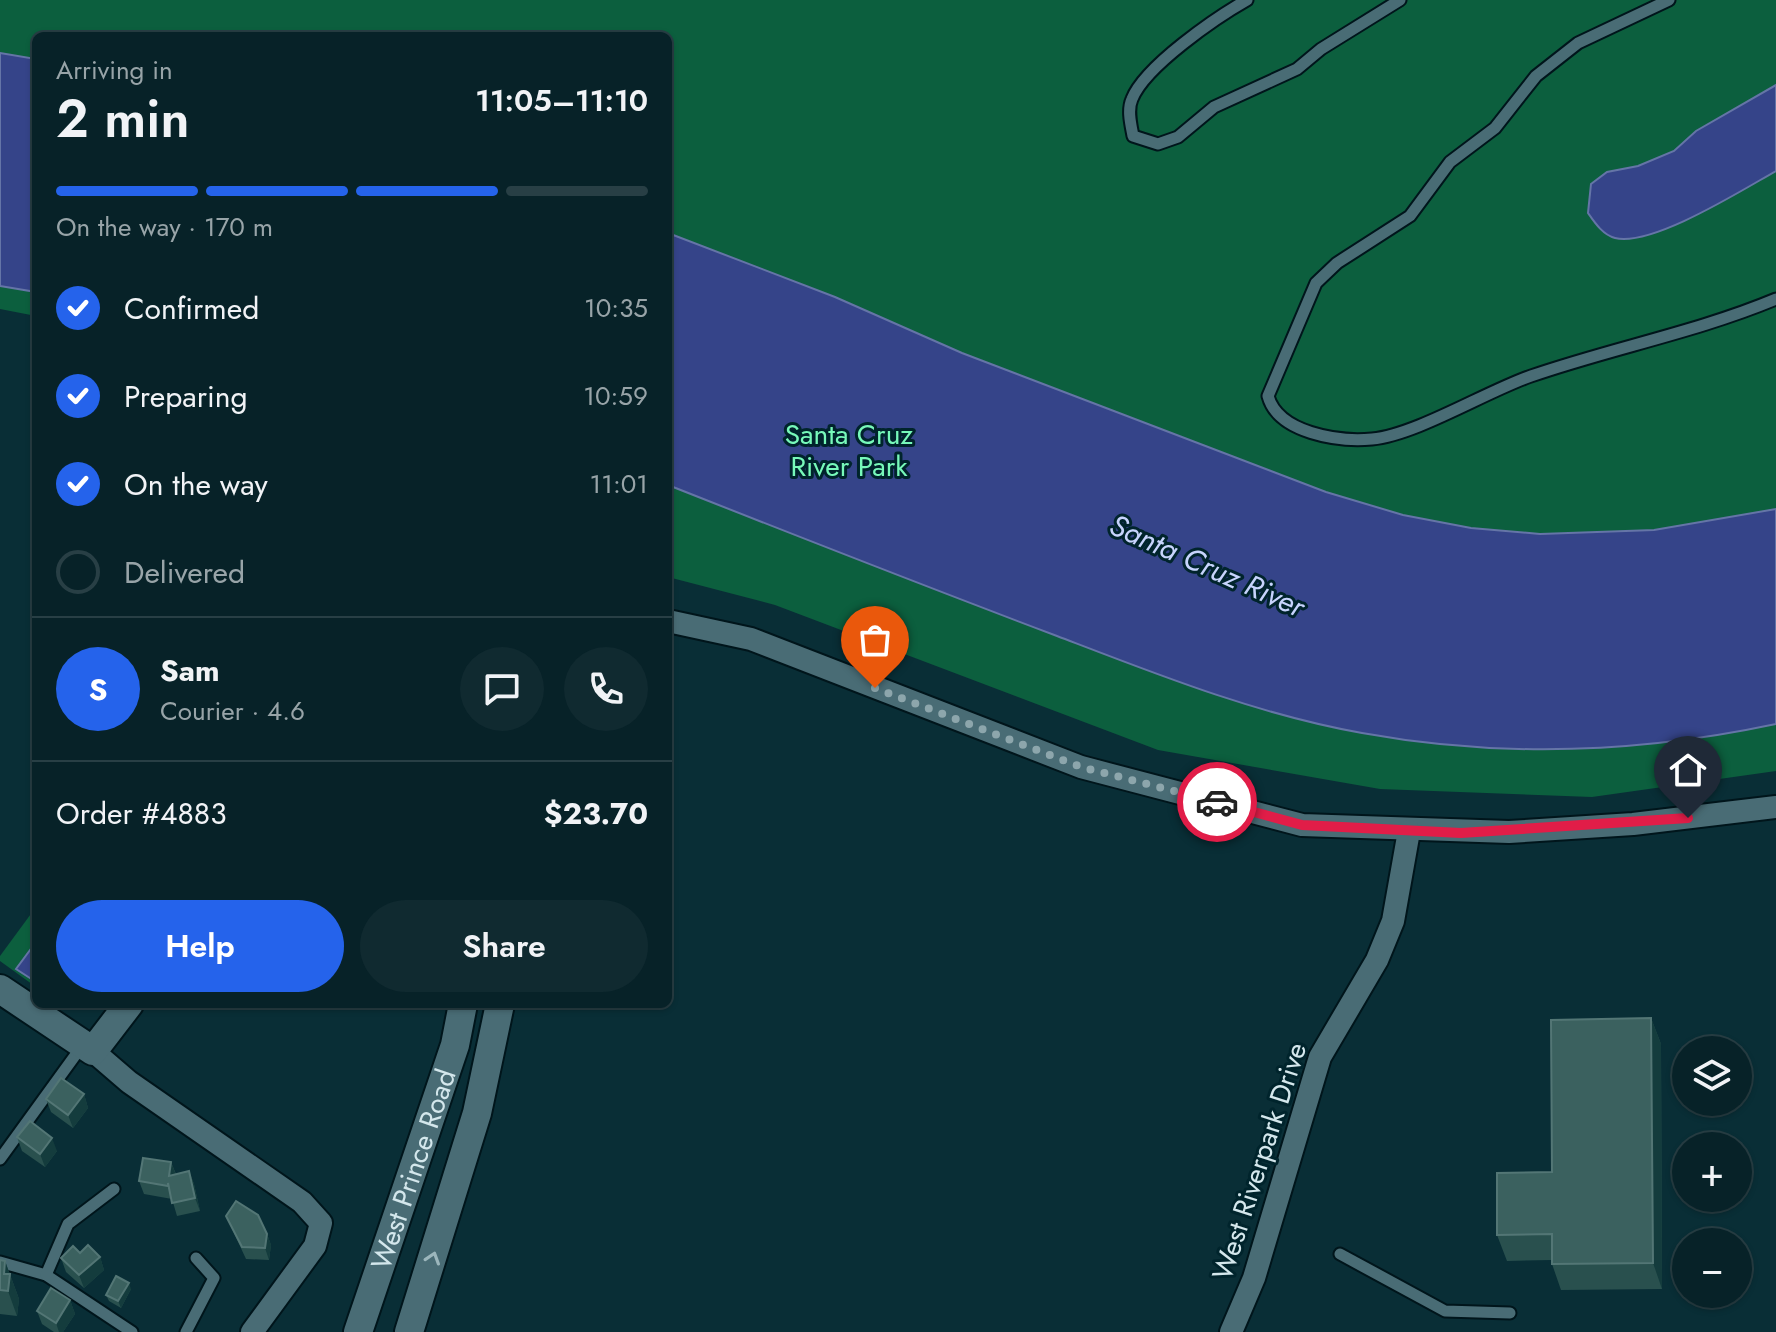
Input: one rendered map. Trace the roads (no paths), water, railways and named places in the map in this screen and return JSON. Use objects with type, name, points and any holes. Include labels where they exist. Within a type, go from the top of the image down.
[{"type":"street","points":[[672,622],[751,639],[1081,767],[1302,825],[1509,832],[1633,824],[1776,807]]},
{"type":"street","name":"West Riverpark Drive","points":[[1231,1332],[1254,1278],[1320,1057],[1377,960],[1393,921],[1409,831]]},
{"type":"street","points":[[0,989],[88,1048],[129,1082],[302,1202],[321,1223],[315,1246],[252,1332]]},
{"type":"street","points":[[88,1048],[125,1008]]},
{"type":"street","name":"West Prince Road","points":[[358,1332],[455,1045],[462,1008]]},
{"type":"street","name":"West Prince Road","points":[[409,1332],[477,1113],[499,1008]]},
{"type":"street","points":[[421,1332],[422,1293]]},
{"type":"lane","points":[[1247,0],[1207,23],[1147,79],[1132,99],[1133,136],[1158,144],[1178,137],[1214,107],[1297,69],[1321,49],[1400,0]]},
{"type":"lane","points":[[1669,0],[1578,43],[1536,76],[1495,128],[1450,162],[1410,216],[1337,263],[1316,283],[1268,396],[1272,412],[1286,423],[1308,433],[1372,439],[1410,427],[1530,376],[1776,299]]},
{"type":"lane","points":[[0,1159],[88,1048]]},
{"type":"lane","points":[[46,1275],[68,1224],[114,1189]]},
{"type":"lane","points":[[1340,1254],[1445,1311],[1510,1313]]},
{"type":"lane","points":[[186,1332],[214,1278],[196,1258]]},
{"type":"lane","points":[[0,1262],[46,1275],[132,1332]]},
{"type":"water","points":[[0,53],[32,58],[32,291],[0,286]]},
{"type":"water","points":[[1776,85],[1776,171],[1697,215],[1651,234],[1615,238],[1600,228],[1588,213],[1591,184],[1607,172],[1638,166],[1674,151],[1696,131]]},
{"type":"water","name":"Santa Cruz River","points":[[672,235],[835,297],[962,353],[1326,492],[1403,515],[1471,528],[1540,534],[1654,530],[1776,509],[1776,724],[1673,741],[1569,749],[1465,746],[1362,733],[1245,704],[911,580],[672,487]]},
{"type":"water","points":[[32,947],[32,979],[16,969]]},
{"type":"park label","name":"Santa Cruz River Park","points":[[849,450]]}]
